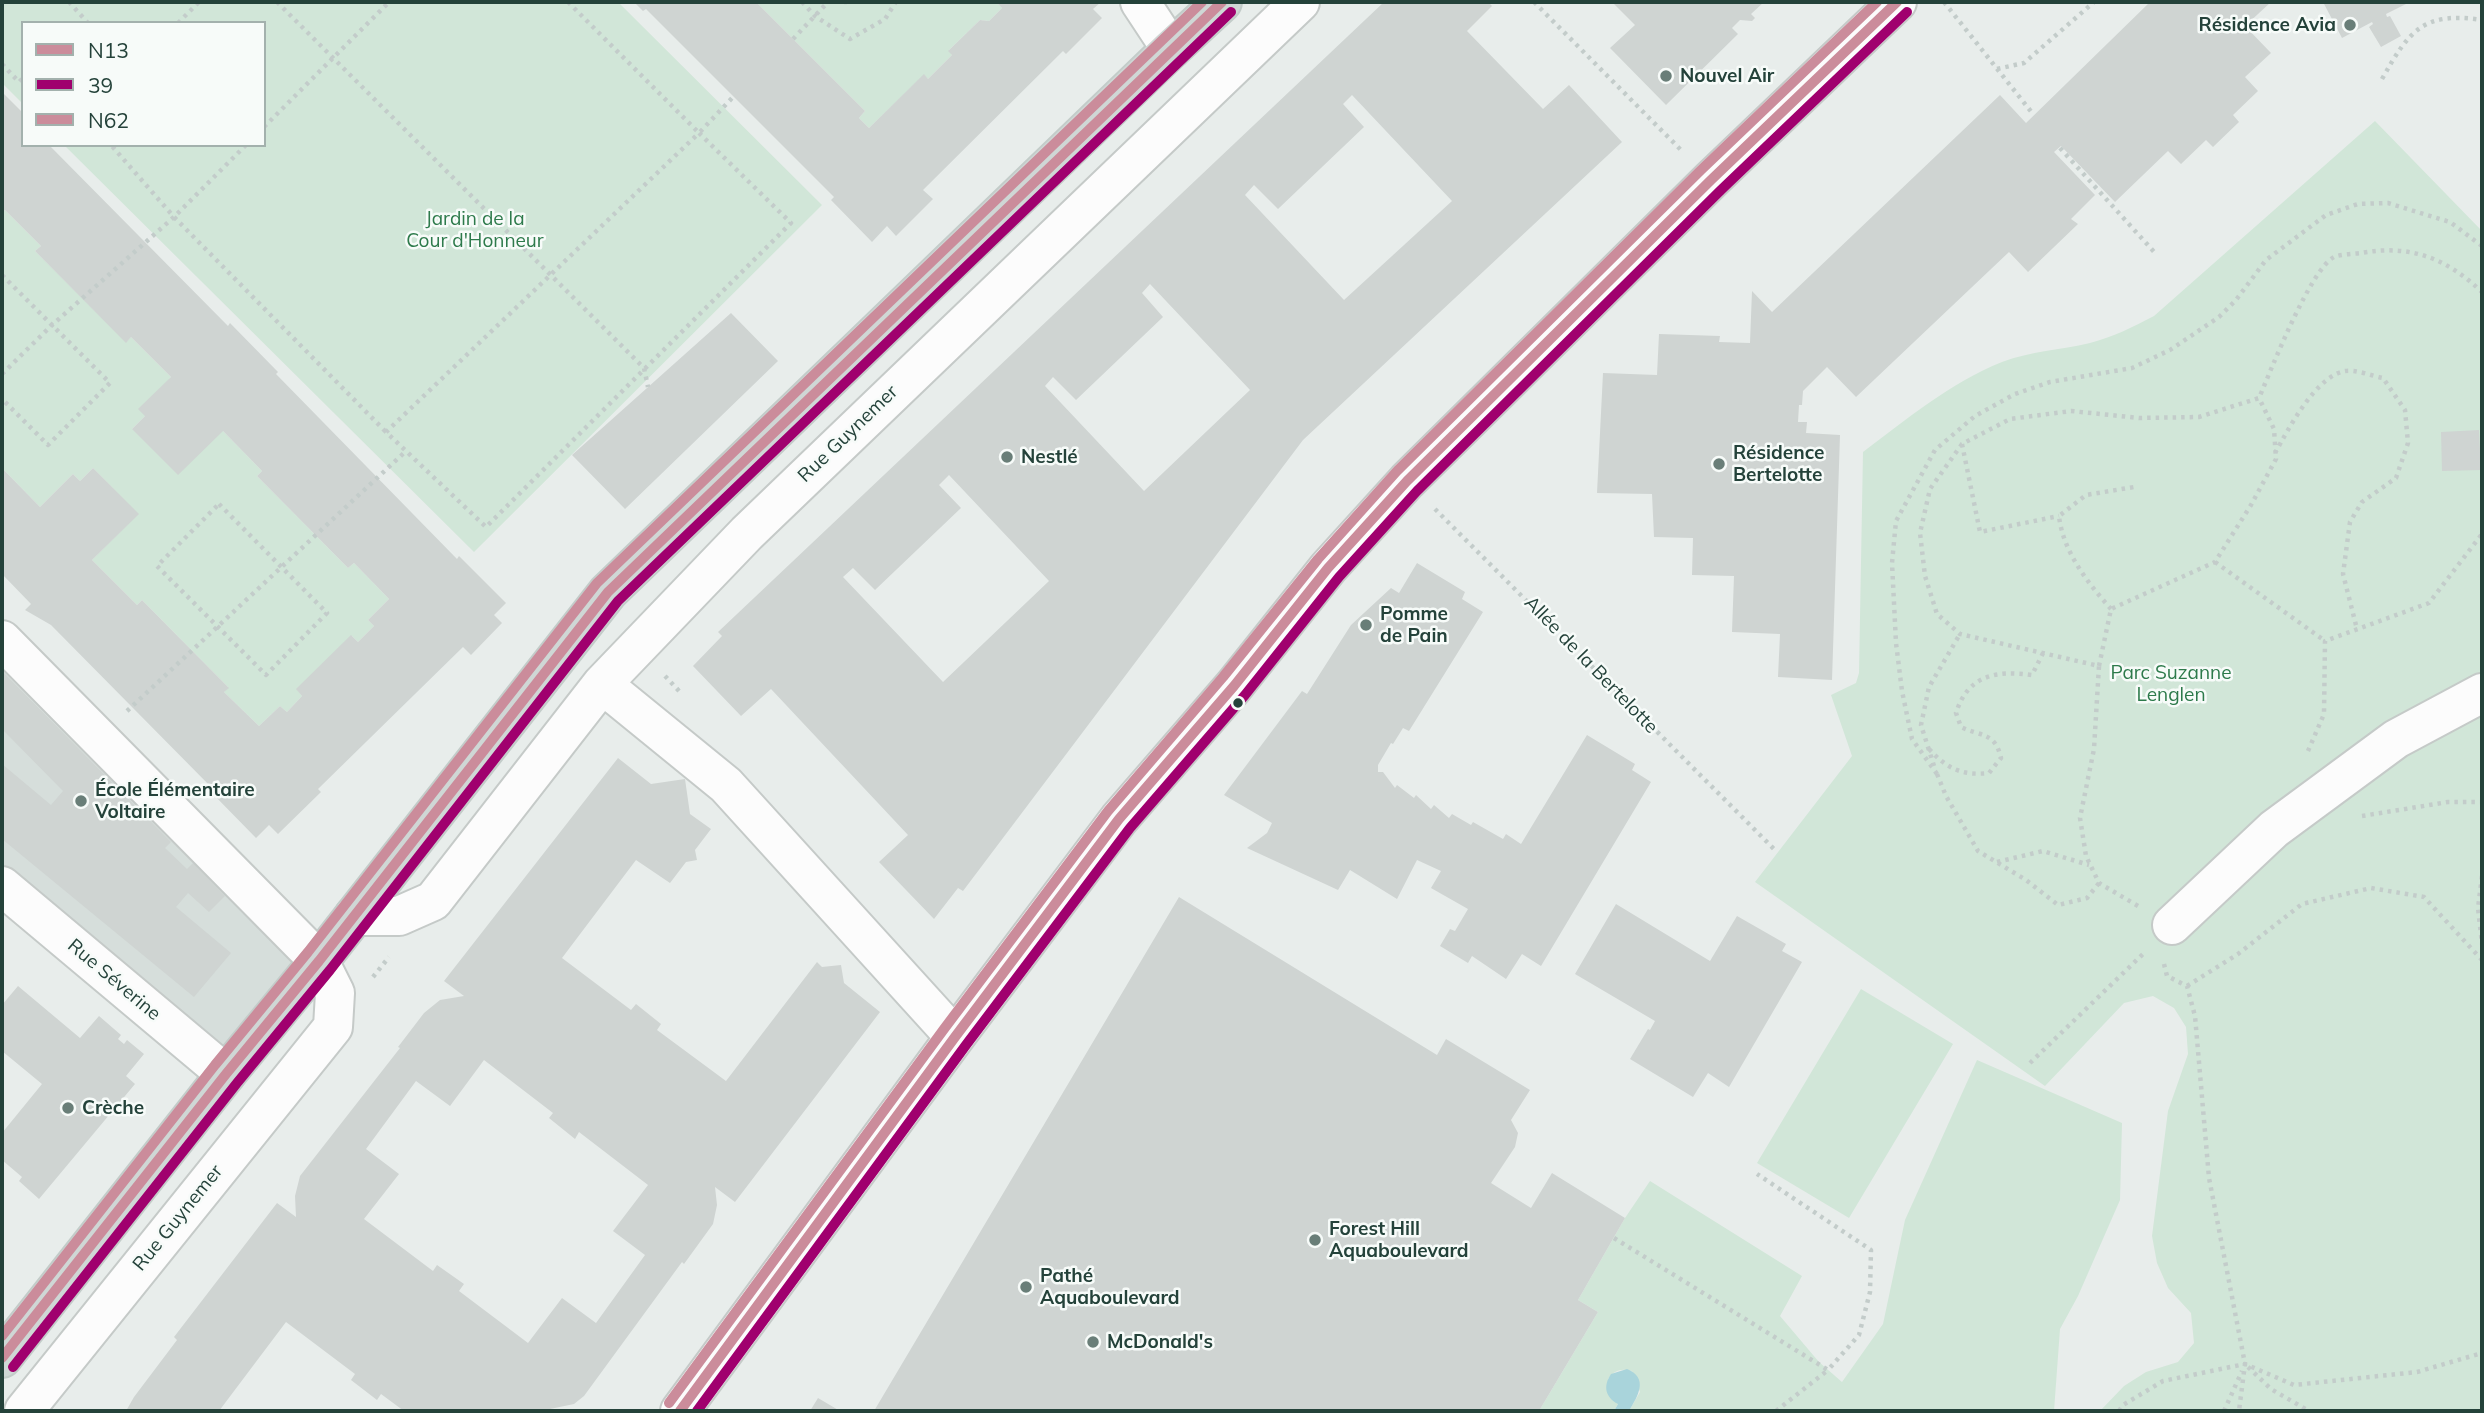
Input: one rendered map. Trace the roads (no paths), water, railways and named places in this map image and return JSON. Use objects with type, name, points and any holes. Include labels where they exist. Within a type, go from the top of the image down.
[{"type":"main road","points":[[2,1358],[226,1073],[319,961],[608,592],[1171,48],[1222,2]]},
{"type":"street","points":[[1140,2],[1171,48]]},
{"type":"street","name":"Rue Guynemer","points":[[354,916],[399,916],[433,901],[602,684],[779,500],[1300,2]]},
{"type":"street","points":[[680,1411],[1119,819],[1234,685],[1328,568],[1407,481],[1711,180],[1897,2]]},
{"type":"street","points":[[926,285],[966,321]]},
{"type":"street","points":[[2,640],[319,961]]},
{"type":"street","points":[[602,684],[726,785],[955,1037]]},
{"type":"street","points":[[2172,925],[2274,829],[2396,739],[2482,693]]},
{"type":"street","name":"Rue Séverine","points":[[2,886],[226,1073]]},
{"type":"street","name":"Rue Guynemer","points":[[24,1411],[333,1027],[335,993],[319,961]]},
{"type":"water","points":[[1627,1369],[1638,1377],[1640,1388],[1629,1411],[1614,1411],[1618,1404],[1608,1395],[1607,1383],[1611,1374]]},
{"type":"place","name":"Résidence Avia","points":[[2350,25]]},
{"type":"place","name":"Nouvel Air","points":[[1666,76]]},
{"type":"place","name":"Nestlé","points":[[1007,457]]},
{"type":"place","name":"Résidence Bertelotte","points":[[1719,464]]},
{"type":"place","name":"Pomme de Pain","points":[[1366,625]]},
{"type":"place","name":"École Élémentaire Voltaire","points":[[81,801]]},
{"type":"place","name":"Crèche","points":[[68,1108]]},
{"type":"place","name":"Forest Hill Aquaboulevard","points":[[1315,1240]]},
{"type":"place","name":"Pathé Aquaboulevard","points":[[1026,1287]]},
{"type":"place","name":"McDonald's","points":[[1093,1342]]},
{"type":"park label","name":"Jardin de la Cour d'Honneur","points":[[475,230]]},
{"type":"park label","name":"Parc Suzanne Lenglen","points":[[2171,684]]}]
